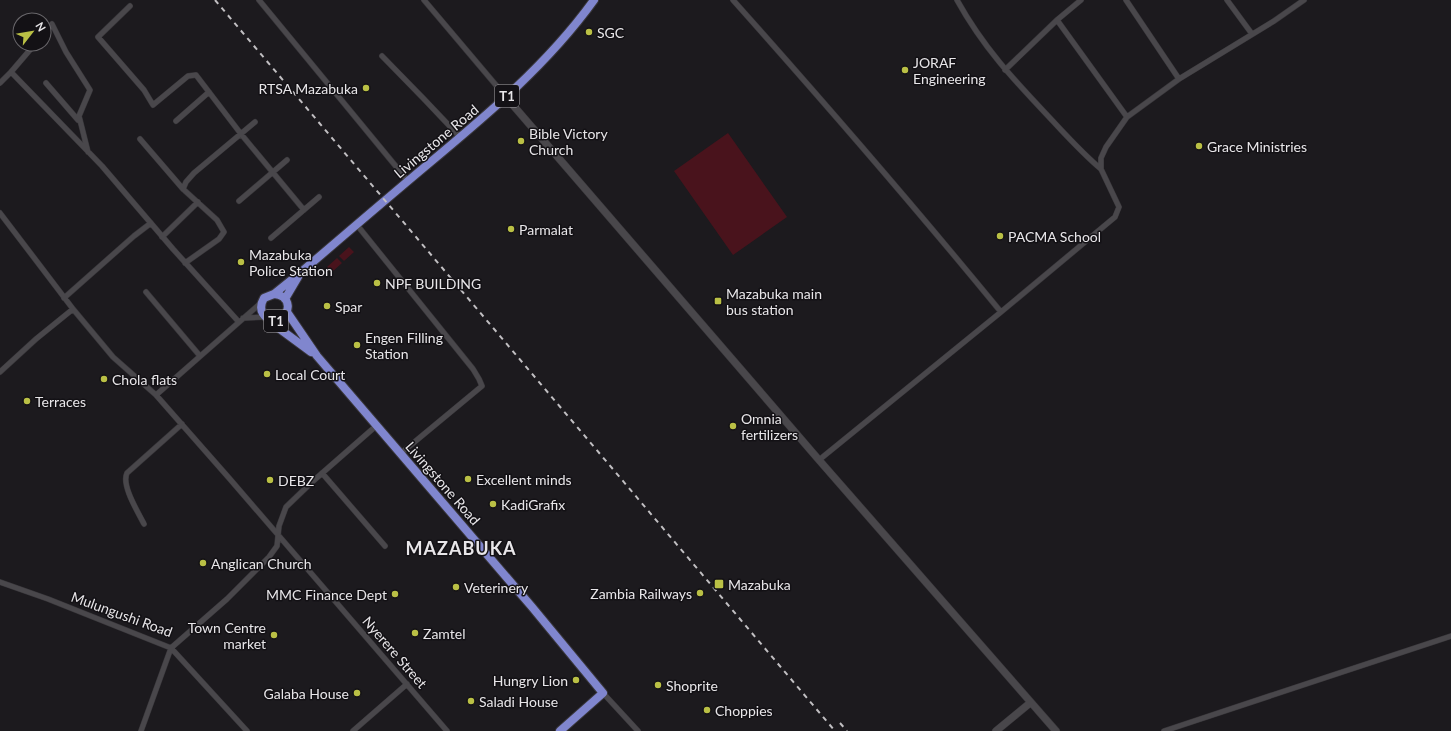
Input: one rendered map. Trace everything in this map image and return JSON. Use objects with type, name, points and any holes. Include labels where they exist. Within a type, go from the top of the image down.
[{"type":"highway","name":"Livingstone Road","points":[[262,301],[267,296],[274,294],[300,273],[506,97],[557,48],[594,0]]},
{"type":"highway","name":"Livingstone Road","points":[[300,273],[285,299],[288,305],[287,312],[317,356],[532,607],[603,693]]},
{"type":"highway","name":"T1","points":[[274,294],[278,294],[285,299]]},
{"type":"highway","name":"T1","points":[[262,301],[262,312],[266,318],[276,321],[281,319],[287,312]]},
{"type":"highway","name":"Livingstone Road","points":[[266,318],[317,356]]},
{"type":"highway","points":[[560,731],[603,693]]},
{"type":"main road","points":[[506,97],[819,460],[1056,731]]},
{"type":"main road","points":[[996,731],[1030,703]]},
{"type":"street","points":[[259,0],[408,181]]},
{"type":"street","points":[[424,0],[506,97]]},
{"type":"street","points":[[732,0],[936,233],[1001,312]]},
{"type":"street","points":[[819,460],[1116,217],[1119,207],[1118,202],[1101,169],[1081,152],[1005,70],[978,35],[957,0]]},
{"type":"street","points":[[1005,70],[1057,20],[1081,0]]},
{"type":"street","points":[[1126,0],[1179,80]]},
{"type":"street","points":[[1227,0],[1252,34]]},
{"type":"street","points":[[1101,169],[1103,152],[1118,128],[1127,118],[1179,80],[1274,21],[1304,0]]},
{"type":"street","points":[[130,6],[98,37],[144,90],[153,105],[188,76],[196,76],[240,134],[304,210]]},
{"type":"street","points":[[1057,20],[1127,118]]},
{"type":"street","points":[[52,24],[66,52],[90,90],[79,114],[79,121],[88,152]]},
{"type":"street","points":[[0,83],[28,52]]},
{"type":"street","points":[[382,56],[460,137]]},
{"type":"street","points":[[10,72],[82,148],[88,152],[185,263],[241,319],[266,318]]},
{"type":"street","points":[[46,83],[79,121]]},
{"type":"street","points":[[176,121],[209,92]]},
{"type":"street","points":[[183,189],[186,182],[194,173],[254,122]]},
{"type":"street","points":[[140,139],[183,189],[217,220],[224,232],[219,239],[185,263]]},
{"type":"street","points":[[239,201],[287,160]]},
{"type":"street","points":[[271,238],[319,196]]},
{"type":"street","points":[[162,237],[198,202]]},
{"type":"street","name":"Nyerere Street","points":[[0,212],[64,298],[113,357],[156,395],[182,424],[447,731]]},
{"type":"street","points":[[64,298],[134,236],[151,223]]},
{"type":"street","points":[[357,225],[473,369],[482,386],[400,454]]},
{"type":"street","points":[[146,292],[200,356]]},
{"type":"street","points":[[156,395],[262,301]]},
{"type":"street","points":[[0,372],[36,339],[73,309]]},
{"type":"street","points":[[144,524],[126,486],[125,478],[127,473],[182,424]]},
{"type":"street","name":"Mulungushi Road","points":[[0,582],[48,599],[171,648],[227,599],[269,557],[277,546],[278,534],[286,507],[322,472],[376,426]]},
{"type":"street","points":[[322,472],[385,546]]},
{"type":"street","points":[[1164,731],[1451,636]]},
{"type":"street","points":[[141,731],[171,648],[247,731]]},
{"type":"street","points":[[353,731],[408,684]]},
{"type":"street","points":[[603,693],[638,731]]},
{"type":"shaded area","points":[[728,133],[787,217],[733,255],[674,171]]},
{"type":"shaded area","points":[[349,247],[354,252],[344,261],[339,256]]},
{"type":"shaded area","points":[[337,258],[342,263],[332,272],[327,267]]},
{"type":"railway","points":[[215,0],[835,731]]},
{"type":"railway","points":[[840,723],[847,731]]},
{"type":"place","name":"SGC","points":[[589,32]]},
{"type":"place","name":"JORAF Engineering","points":[[905,70]]},
{"type":"place","name":"RTSA Mazabuka","points":[[366,88]]},
{"type":"place","name":"Bible Victory Church","points":[[521,141]]},
{"type":"place","name":"Grace Ministries","points":[[1199,146]]},
{"type":"place","name":"Parmalat","points":[[511,229]]},
{"type":"place","name":"PACMA School","points":[[1000,236]]},
{"type":"place","name":"Mazabuka Police Station","points":[[241,262]]},
{"type":"place","name":"NPF BUILDING","points":[[377,283]]},
{"type":"place","name":"Mazabuka main bus station","points":[[718,301]]},
{"type":"place","name":"Spar","points":[[327,306]]},
{"type":"place","name":"Engen Filling Station","points":[[357,345]]},
{"type":"place","name":"Local Court","points":[[267,374]]},
{"type":"place","name":"Chola flats","points":[[104,379]]},
{"type":"place","name":"Terraces","points":[[27,401]]},
{"type":"place","name":"Omnia fertilizers","points":[[733,426]]},
{"type":"place","name":"Excellent minds","points":[[468,479]]},
{"type":"place","name":"DEBZ","points":[[270,480]]},
{"type":"place","name":"KadiGrafix","points":[[493,504]]},
{"type":"place","name":"Anglican Church","points":[[203,563]]},
{"type":"place","name":"Mazabuka","points":[[719,584]]},
{"type":"place","name":"Veterinery","points":[[456,587]]},
{"type":"place","name":"Zambia Railways","points":[[700,593]]},
{"type":"place","name":"MMC Finance Dept","points":[[395,594]]},
{"type":"place","name":"Zamtel","points":[[415,633]]},
{"type":"place","name":"Town Centre market","points":[[274,635]]},
{"type":"place","name":"Hungry Lion","points":[[576,680]]},
{"type":"place","name":"Shoprite","points":[[658,685]]},
{"type":"place","name":"Galaba House","points":[[357,693]]},
{"type":"place","name":"Saladi House","points":[[471,701]]},
{"type":"place","name":"Choppies","points":[[707,710]]},
{"type":"district","name":"MAZABUKA","points":[[461,548]]}]
